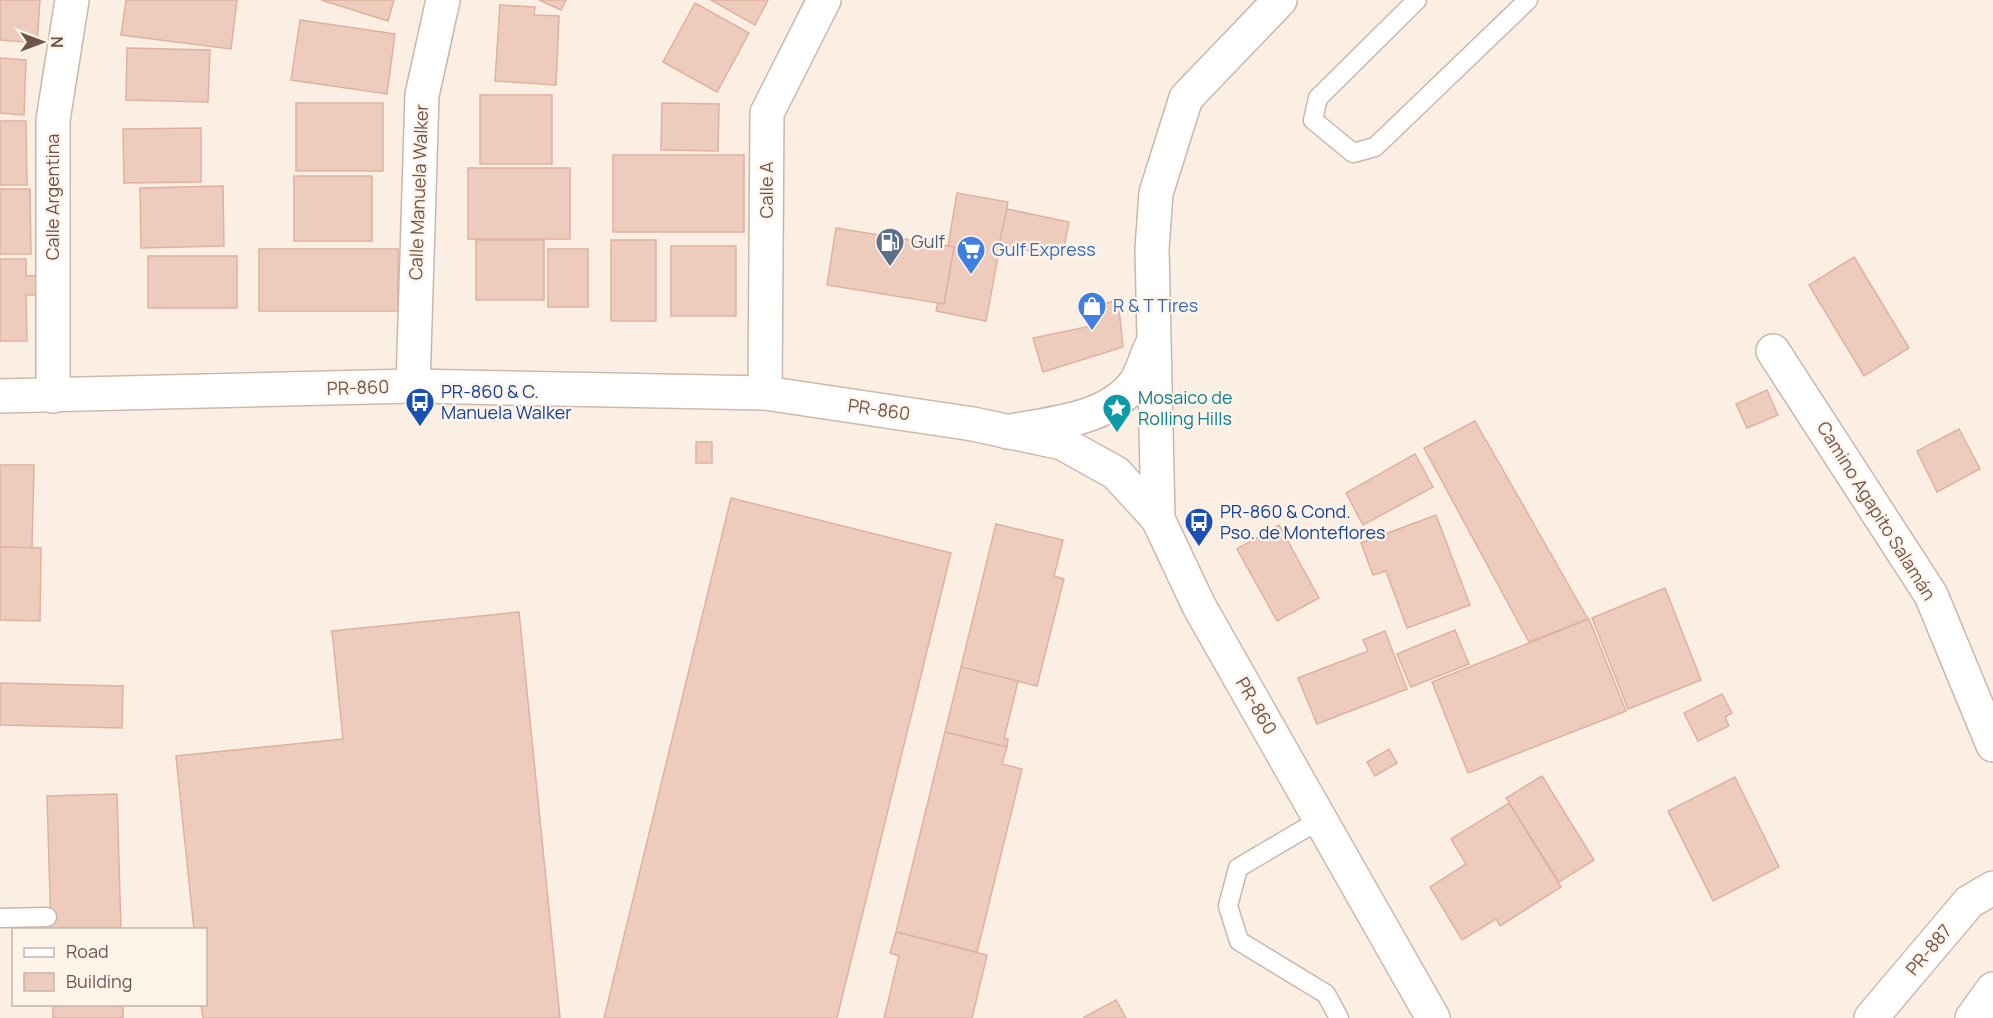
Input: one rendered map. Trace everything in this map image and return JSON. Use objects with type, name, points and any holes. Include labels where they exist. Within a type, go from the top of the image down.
[{"type":"street","name":"Calle Argentina","points":[[53,396],[52,120],[72,0]]},
{"type":"street","name":"Calle Manuela Walker","points":[[413,386],[422,95],[443,0]]},
{"type":"street","name":"Calle A","points":[[765,393],[767,113],[824,0]]},
{"type":"street","points":[[1158,519],[1152,249],[1156,193],[1186,98],[1280,0]]},
{"type":"street","points":[[1007,432],[1078,417],[1108,406],[1135,383],[1155,338]]},
{"type":"street","name":"Camino Agapito Salamán","points":[[1773,351],[1931,595],[1993,745]]},
{"type":"street","name":"PR-860","points":[[0,396],[413,386],[765,393],[973,424],[1062,443],[1116,473],[1158,519],[1199,606],[1427,1007],[1445,1018]]},
{"type":"street","name":"PR-887","points":[[1870,1018],[1969,902],[1993,888]]},
{"type":"street","points":[[1972,1018],[1993,989]]},
{"type":"lane","points":[[1417,0],[1318,98],[1313,120],[1353,153],[1375,147],[1528,0]]},
{"type":"lane","points":[[1321,819],[1238,868],[1228,906],[1239,941],[1326,994],[1339,1018]]},
{"type":"lane","points":[[0,918],[47,917]]},
{"type":"building","points":[[0,0],[40,0],[37,43],[0,40]]},
{"type":"building","points":[[126,0],[237,0],[231,49],[121,35]]},
{"type":"building","points":[[321,0],[394,0],[388,21]]},
{"type":"building","points":[[539,0],[566,0],[561,10]]},
{"type":"building","points":[[711,0],[768,0],[755,25]]},
{"type":"building","points":[[695,3],[749,33],[717,92],[663,62]]},
{"type":"building","points":[[500,5],[535,7],[534,15],[559,16],[556,85],[495,81]]},
{"type":"building","points":[[300,20],[395,34],[387,94],[291,80]]},
{"type":"building","points":[[127,48],[210,50],[208,102],[126,100]]},
{"type":"building","points":[[0,58],[26,60],[24,115],[0,113]]},
{"type":"building","points":[[480,95],[552,95],[552,164],[480,164]]},
{"type":"building","points":[[296,103],[383,103],[383,171],[296,171]]},
{"type":"building","points":[[662,103],[719,104],[718,151],[661,150]]},
{"type":"building","points":[[0,121],[26,121],[27,185],[0,185]]},
{"type":"building","points":[[201,128],[201,182],[124,183],[123,129]]},
{"type":"building","points":[[613,155],[744,155],[744,232],[613,232]]},
{"type":"building","points":[[468,168],[570,168],[570,239],[468,239]]},
{"type":"building","points":[[294,176],[372,176],[372,241],[294,241]]},
{"type":"building","points":[[223,186],[224,246],[141,248],[140,188]]},
{"type":"building","points":[[0,189],[30,189],[31,254],[0,254]]},
{"type":"building","name":"Gulf Express","points":[[957,193],[1008,202],[986,321],[936,311],[938,303],[944,304],[954,247],[948,246]]},
{"type":"building","points":[[1007,209],[1069,222],[1062,257],[999,244]]},
{"type":"building","points":[[836,228],[954,247],[944,304],[827,285]]},
{"type":"building","points":[[476,240],[544,240],[544,300],[476,300]]},
{"type":"building","points":[[611,240],[656,240],[656,321],[611,321]]},
{"type":"building","points":[[671,246],[736,246],[736,316],[671,316]]},
{"type":"building","points":[[259,249],[398,249],[398,311],[259,311]]},
{"type":"building","points":[[548,249],[588,249],[588,307],[548,307]]},
{"type":"building","points":[[148,256],[237,256],[237,308],[148,308]]},
{"type":"building","points":[[1854,257],[1909,348],[1864,376],[1809,285]]},
{"type":"building","points":[[0,259],[26,259],[26,276],[39,276],[40,295],[26,295],[27,341],[0,341]]},
{"type":"building","name":"R & T Tires","points":[[1118,300],[1123,347],[1043,372],[1033,338],[1091,326],[1088,308]]},
{"type":"building","points":[[1767,390],[1778,415],[1747,428],[1736,404]]},
{"type":"building","points":[[1475,421],[1588,619],[1529,642],[1424,448]]},
{"type":"building","points":[[1959,429],[1980,469],[1937,492],[1917,451]]},
{"type":"building","points":[[696,442],[712,442],[712,463],[696,463]]},
{"type":"building","points":[[1415,454],[1433,487],[1363,525],[1346,493]]},
{"type":"building","points":[[0,465],[34,465],[32,548],[0,547]]},
{"type":"building","points":[[731,498],[951,553],[837,1018],[604,1018]]},
{"type":"building","points":[[1436,515],[1470,605],[1407,628],[1386,571],[1373,575],[1361,543]]},
{"type":"building","points":[[996,524],[1063,540],[1054,576],[1064,579],[1037,686],[961,667]]},
{"type":"building","points":[[1279,525],[1319,598],[1277,621],[1237,549]]},
{"type":"building","points":[[0,547],[41,548],[40,621],[0,620]]},
{"type":"building","points":[[1665,588],[1701,680],[1628,709],[1592,618]]},
{"type":"building","points":[[519,612],[560,1018],[203,1018],[201,1006],[207,1006],[207,928],[194,928],[176,756],[343,739],[332,631]]},
{"type":"building","points":[[1589,619],[1626,711],[1468,773],[1432,682]]},
{"type":"building","points":[[1455,630],[1469,664],[1411,687],[1397,654]]},
{"type":"building","points":[[1385,631],[1407,689],[1317,724],[1298,678],[1368,651],[1363,640]]},
{"type":"building","points":[[961,667],[1018,681],[1004,739],[1008,739],[1007,747],[945,732]]},
{"type":"building","points":[[0,683],[123,686],[122,728],[0,725]]},
{"type":"building","points":[[1722,694],[1732,713],[1725,717],[1729,726],[1698,741],[1684,713]]},
{"type":"building","points":[[945,732],[1007,747],[1002,764],[1022,769],[977,952],[896,932]]},
{"type":"building","points":[[1389,749],[1397,763],[1375,776],[1367,762]]},
{"type":"building","points":[[1542,776],[1594,860],[1559,882],[1506,798]]},
{"type":"building","points":[[1735,777],[1779,867],[1713,901],[1668,811]]},
{"type":"building","points":[[117,794],[121,928],[51,928],[47,796]]},
{"type":"building","points":[[1509,803],[1561,887],[1500,926],[1496,919],[1462,940],[1430,887],[1466,864],[1451,839]]},
{"type":"building","points":[[896,932],[987,955],[972,1018],[884,1018],[899,956],[890,953]]},
{"type":"building","points":[[1116,1000],[1126,1018],[1083,1018]]},
{"type":"building","points":[[53,1006],[123,1006],[123,1018],[53,1018]]},
{"type":"place","name":"Gulf","points":[[890,268]]},
{"type":"place","name":"Gulf Express","points":[[971,276]]},
{"type":"place","name":"R & T Tires","points":[[1092,332]]},
{"type":"place","name":"PR-860 & C. Manuela Walker","points":[[420,428]]},
{"type":"place","name":"Mosaico de Rolling Hills","points":[[1117,434]]},
{"type":"place","name":"PR-860 & Cond. Pso. de Monteflores","points":[[1199,548]]}]
